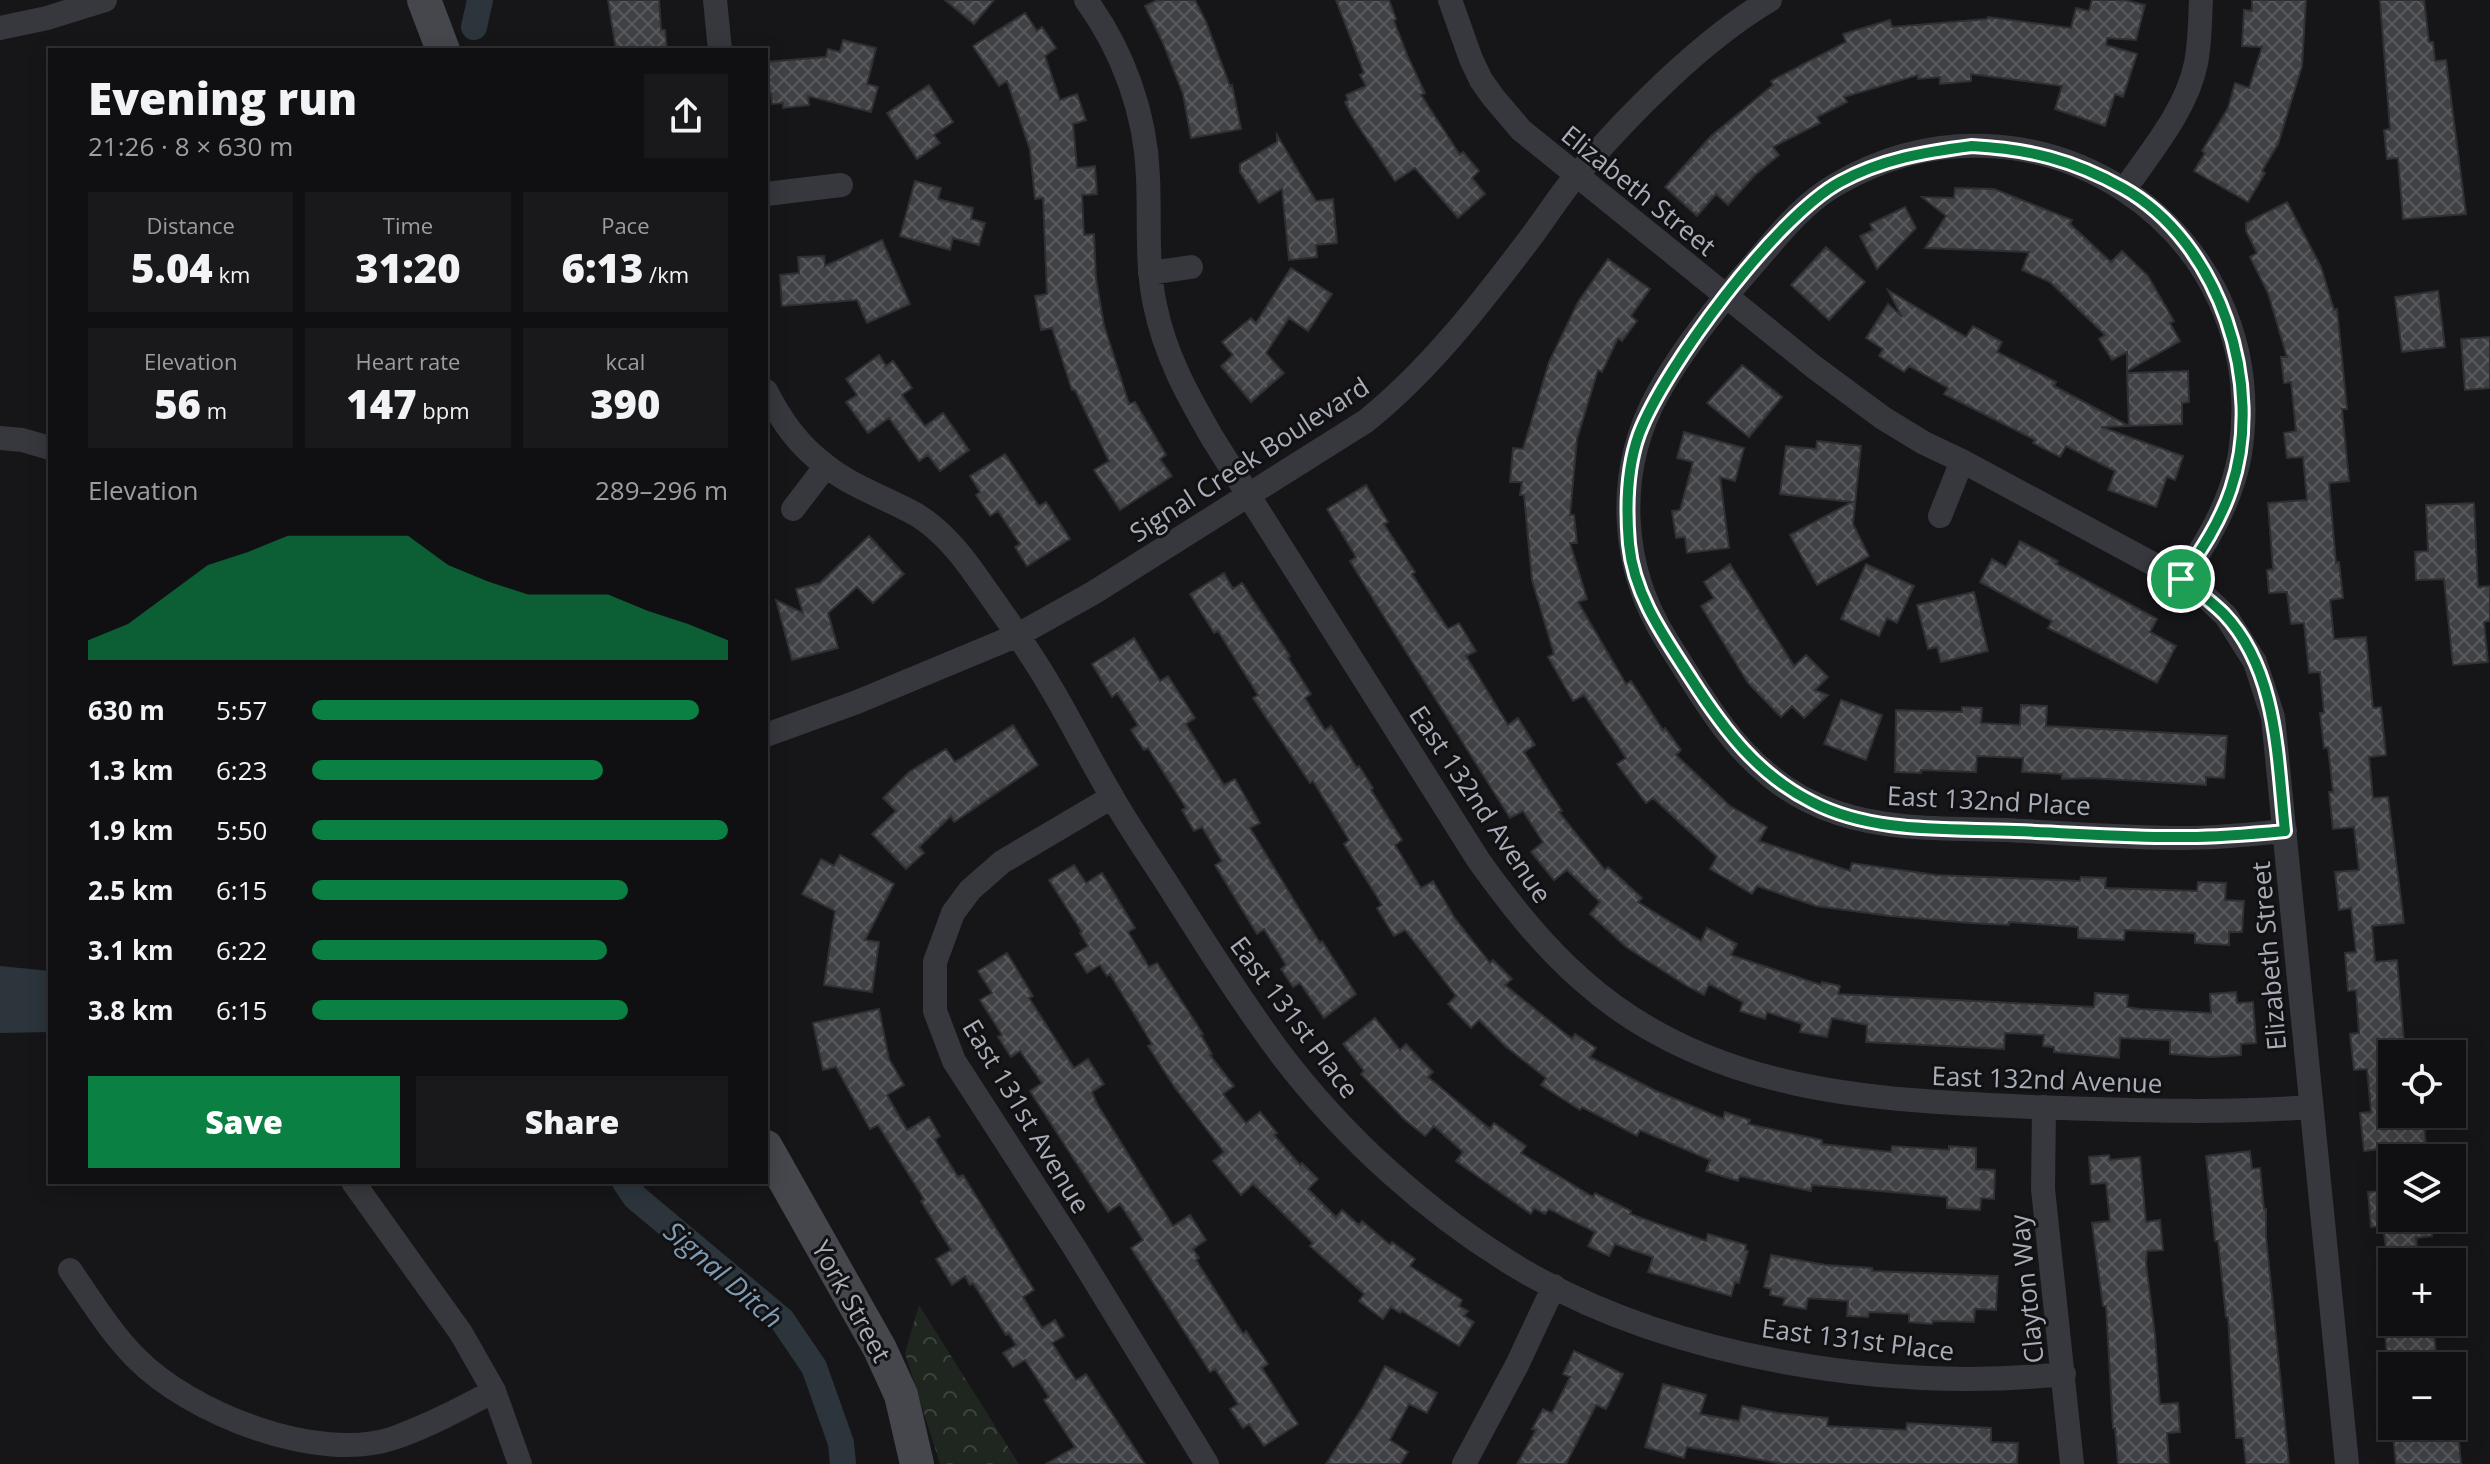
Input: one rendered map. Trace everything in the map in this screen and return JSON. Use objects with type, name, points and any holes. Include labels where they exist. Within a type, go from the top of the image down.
[{"type":"street","points":[[0,28],[47,18],[105,0]]},
{"type":"street","points":[[424,0],[442,48]]},
{"type":"street","points":[[715,0],[720,48]]},
{"type":"street","name":"East 132nd Avenue","points":[[1086,0],[1109,38],[1137,102],[1148,172],[1150,273],[1154,305],[1168,357],[1213,439],[1487,872],[1512,906],[1562,962],[1613,1005],[1678,1044],[1750,1073],[1790,1084],[1885,1099],[2044,1107],[2188,1112],[2311,1107]]},
{"type":"street","name":"Elizabeth Street","points":[[1450,0],[1471,59],[1493,97],[1521,130],[1575,177],[1850,396],[1924,443],[2181,579],[2226,616],[2255,662],[2273,717],[2347,1464]]},
{"type":"street","name":"Signal Creek Boulevard","points":[[768,734],[857,702],[1018,635],[1093,593],[1338,440],[1386,404],[1459,328],[1575,177],[1645,103],[1700,52],[1770,0]]},
{"type":"street","points":[[2125,189],[2174,116],[2190,84],[2196,63],[2201,0]]},
{"type":"street","name":"East 132nd Place","points":[[2181,579],[2217,522],[2231,488],[2239,456],[2243,415],[2235,344],[2223,309],[2203,270],[2166,221],[2125,189],[2071,163],[2011,148],[1972,146],[1890,160],[1839,183],[1809,204],[1726,296],[1658,395],[1640,433],[1628,491],[1629,544],[1649,613],[1726,730],[1749,757],[1770,776],[1815,804],[1840,814],[1902,826],[2184,838],[2285,831]]},
{"type":"street","points":[[768,194],[841,185]]},
{"type":"street","points":[[1150,273],[1191,267]]},
{"type":"street","name":"East 131st Place","points":[[768,395],[797,440],[826,466],[919,516],[963,558],[1050,685],[1112,797],[1242,1000],[1303,1082],[1340,1123],[1430,1207],[1522,1270],[1554,1286],[1609,1311],[1665,1331],[1754,1356],[1850,1371],[1951,1378],[2015,1379],[2064,1374]]},
{"type":"street","points":[[0,438],[48,447]]},
{"type":"street","points":[[1940,516],[1962,461]]},
{"type":"street","points":[[793,509],[826,466]]},
{"type":"street","name":"East 131st Avenue","points":[[1112,797],[1002,862],[970,890],[953,913],[935,962],[935,1011],[954,1061],[1076,1250],[1207,1464]]},
{"type":"street","name":"Clayton Way","points":[[2044,1107],[2043,1189],[2072,1464]]},
{"type":"street","name":"York Street","points":[[768,1151],[880,1349],[901,1395],[917,1464]]},
{"type":"street","points":[[354,1184],[461,1333],[494,1391],[520,1464]]},
{"type":"street","points":[[70,1270],[113,1334],[137,1359],[167,1385],[211,1411],[250,1427],[307,1441],[349,1444],[393,1439],[494,1391]]},
{"type":"street","points":[[1464,1464],[1517,1365],[1554,1286]]},
{"type":"green space","points":[[919,1305],[1019,1464],[940,1464],[905,1353]]},
{"type":"shaded area","points":[[0,966],[48,971],[48,1032],[0,1033]]},
{"type":"building","points":[[608,0],[659,0],[661,30],[665,30],[667,48],[616,48]]},
{"type":"building","points":[[945,0],[994,0],[974,24]]},
{"type":"building","points":[[1157,0],[1195,0],[1232,85],[1241,129],[1191,138],[1183,94],[1145,6]]},
{"type":"building","points":[[1336,0],[1389,0],[1396,19],[1394,21],[1425,93],[1421,95],[1460,155],[1463,152],[1479,171],[1472,178],[1485,194],[1458,218],[1415,168],[1395,181],[1353,118],[1345,102],[1348,100],[1346,95],[1366,86]]},
{"type":"building","points":[[2092,0],[2124,0],[2145,5],[2136,40],[2107,38],[2106,45],[2137,54],[2123,97],[2115,94],[2105,126],[2055,109],[2062,86],[1971,74],[1971,81],[1940,84],[1940,77],[1918,79],[1918,75],[1844,97],[1847,102],[1817,117],[1820,123],[1773,147],[1779,155],[1755,175],[1728,205],[1716,194],[1697,216],[1665,187],[1711,136],[1773,85],[1771,81],[1846,42],[1843,34],[1890,20],[1892,27],[1988,17],[2071,28],[2076,8],[2089,11]]},
{"type":"building","points":[[2252,0],[2306,0],[2302,66],[2278,144],[2248,202],[2194,171],[2205,153],[2202,151],[2228,108],[2235,83],[2249,88],[2262,47],[2242,46],[2244,10],[2252,11]]},
{"type":"building","points":[[2380,0],[2424,0],[2429,42],[2433,42],[2435,61],[2446,60],[2466,214],[2403,219],[2398,158],[2387,159],[2384,130],[2390,129]]},
{"type":"building","points":[[1025,13],[1037,31],[1042,27],[1056,48],[1045,56],[1060,100],[1077,94],[1086,120],[1073,124],[1077,168],[1095,166],[1097,194],[1082,195],[1084,235],[1094,234],[1096,279],[1104,325],[1129,404],[1135,402],[1166,455],[1160,459],[1172,476],[1120,510],[1094,470],[1109,461],[1075,390],[1072,390],[1052,328],[1041,330],[1035,296],[1047,294],[1043,198],[1035,199],[1030,150],[1007,81],[999,86],[973,46]]},
{"type":"building","points":[[843,40],[876,48],[867,84],[878,87],[871,112],[808,96],[809,105],[783,108],[783,103],[772,104],[771,93],[768,93],[768,62],[826,57],[828,49],[840,52]]},
{"type":"building","points":[[929,85],[953,122],[934,135],[940,143],[917,159],[887,113]]},
{"type":"building","points":[[1277,135],[1316,201],[1333,199],[1337,243],[1316,245],[1317,257],[1289,260],[1282,189],[1259,203],[1240,172],[1240,164],[1277,142]]},
{"type":"building","points":[[915,181],[941,188],[938,199],[973,208],[971,219],[985,223],[979,245],[953,238],[950,250],[900,236]]},
{"type":"building","points":[[1955,188],[1994,189],[2072,220],[2070,224],[2111,262],[2122,251],[2148,276],[2174,321],[2170,323],[2180,341],[2127,371],[2127,352],[2112,360],[2099,339],[2105,335],[2050,282],[2022,270],[2029,252],[1925,248],[1946,216],[1922,197],[1954,198]]},
{"type":"building","points":[[2287,202],[2321,267],[2334,310],[2337,309],[2347,409],[2342,409],[2349,481],[2329,483],[2336,563],[2339,562],[2343,598],[2330,600],[2334,639],[2366,637],[2373,708],[2381,707],[2386,755],[2369,757],[2373,798],[2388,797],[2404,923],[2372,926],[2375,962],[2397,960],[2404,1040],[2378,1040],[2378,1128],[2425,1128],[2426,1144],[2378,1144],[2378,1149],[2364,1151],[2360,1113],[2371,1112],[2367,1069],[2354,1070],[2350,1034],[2359,1033],[2356,990],[2348,991],[2345,953],[2356,952],[2351,908],[2339,910],[2335,872],[2359,870],[2354,827],[2333,829],[2328,747],[2324,748],[2320,713],[2324,713],[2320,672],[2309,673],[2304,623],[2291,624],[2287,592],[2269,593],[2267,570],[2273,569],[2268,503],[2307,500],[2303,457],[2287,458],[2284,433],[2296,431],[2291,382],[2284,383],[2281,357],[2287,357],[2268,293],[2250,257],[2257,253],[2246,231],[2246,223]]},
{"type":"building","points":[[1905,207],[1916,228],[1877,269],[1860,236],[1873,230],[1870,224]]},
{"type":"building","points":[[882,240],[910,304],[867,323],[857,300],[782,306],[780,275],[799,273],[798,257],[824,256],[825,266]]},
{"type":"building","points":[[1826,247],[1865,282],[1829,320],[1791,285]]},
{"type":"building","points":[[1608,259],[1650,289],[1631,316],[1637,321],[1622,341],[1618,338],[1602,372],[1598,370],[1577,439],[1570,515],[1574,515],[1577,543],[1570,543],[1587,599],[1578,602],[1626,684],[1631,681],[1663,730],[1665,728],[1681,750],[1676,755],[1730,806],[1767,827],[1759,841],[1850,871],[1852,863],[1936,875],[2080,881],[2081,877],[2106,878],[2105,888],[2197,891],[2198,882],[2226,883],[2225,900],[2244,901],[2242,932],[2229,932],[2229,945],[2195,943],[2195,933],[2125,930],[2124,940],[2078,938],[2078,927],[1890,916],[1816,906],[1757,886],[1752,894],[1710,869],[1717,857],[1653,798],[1646,803],[1617,764],[1626,758],[1584,695],[1573,701],[1548,657],[1554,654],[1532,580],[1524,495],[1520,495],[1522,482],[1510,482],[1513,448],[1523,449],[1549,362],[1578,302]]},
{"type":"building","points":[[1291,268],[1332,294],[1308,331],[1289,318],[1266,353],[1284,373],[1251,402],[1221,366],[1233,355],[1222,342],[1251,318],[1256,323]]},
{"type":"building","points":[[1888,290],[1966,337],[1973,326],[2002,342],[1997,352],[2056,382],[2054,386],[2129,426],[2101,427],[2183,456],[2175,480],[2167,477],[2156,507],[2108,490],[2115,471],[2066,446],[2060,457],[2033,443],[2035,440],[1944,394],[1948,388],[1909,366],[1904,372],[1879,356],[1883,349],[1866,338],[1888,304],[1902,317]]},
{"type":"building","points":[[2438,291],[2445,347],[2402,352],[2395,297]]},
{"type":"building","points":[[2490,337],[2490,388],[2465,390],[2461,339]]},
{"type":"building","points":[[879,355],[886,366],[893,361],[912,388],[902,395],[925,426],[943,413],[969,450],[940,471],[928,455],[919,461],[889,418],[868,433],[846,402],[857,395],[846,379]]},
{"type":"building","points":[[1742,365],[1782,397],[1749,437],[1707,403]]},
{"type":"building","points":[[2188,371],[2189,402],[2182,403],[2182,424],[2129,426],[2127,373]]},
{"type":"building","points":[[1684,432],[1744,448],[1735,481],[1720,477],[1729,548],[1687,553],[1685,537],[1676,538],[1672,511],[1680,510],[1693,462],[1677,458]]},
{"type":"building","points":[[1817,441],[1861,446],[1853,524],[1869,556],[1817,585],[1790,535],[1852,502],[1780,494],[1786,446],[1816,449]]},
{"type":"building","points":[[1005,454],[1039,506],[1046,502],[1070,539],[1027,566],[1015,547],[1020,544],[998,511],[990,516],[976,495],[980,492],[970,476]]},
{"type":"building","points":[[1366,485],[1388,522],[1384,524],[1415,572],[1412,574],[1448,629],[1459,623],[1476,651],[1466,656],[1508,725],[1518,718],[1535,745],[1524,752],[1562,811],[1559,812],[1605,870],[1608,867],[1642,898],[1638,902],[1701,941],[1707,928],[1737,944],[1731,955],[1821,985],[1822,982],[1840,986],[1838,994],[2094,1007],[2095,993],[2128,995],[2127,1007],[2211,1013],[2210,994],[2236,992],[2237,1003],[2253,1002],[2256,1043],[2241,1044],[2241,1055],[2212,1057],[2170,1054],[2170,1040],[2120,1038],[2119,1058],[2054,1052],[2054,1047],[2043,1046],[2044,1035],[2005,1033],[2004,1049],[1866,1042],[1867,1025],[1832,1018],[1827,1037],[1800,1032],[1802,1024],[1767,1012],[1765,1019],[1740,1011],[1743,1002],[1709,984],[1704,995],[1687,986],[1626,947],[1590,914],[1600,902],[1567,870],[1554,880],[1531,852],[1543,842],[1523,811],[1510,818],[1350,561],[1356,557],[1327,509]]},
{"type":"building","points":[[2474,503],[2478,587],[2490,586],[2490,621],[2484,622],[2488,662],[2453,665],[2444,579],[2416,580],[2415,552],[2428,551],[2426,505]]},
{"type":"building","points":[[869,536],[904,574],[873,603],[857,587],[828,613],[838,648],[792,660],[776,600],[803,613],[796,589],[820,583]]},
{"type":"building","points":[[2020,541],[2157,619],[2150,632],[2176,646],[2157,683],[2048,628],[2052,621],[1980,582],[1992,559],[2006,567]]},
{"type":"building","points":[[1730,564],[1794,666],[1806,655],[1828,677],[1815,690],[1828,695],[1804,718],[1792,706],[1781,717],[1748,683],[1701,606],[1714,598],[1704,582]]},
{"type":"building","points":[[1866,564],[1914,586],[1897,623],[1887,618],[1879,636],[1841,619]]},
{"type":"building","points":[[1224,573],[1233,589],[1242,583],[1290,656],[1288,658],[1311,694],[1305,698],[1325,730],[1331,726],[1373,788],[1371,790],[1402,840],[1395,845],[1421,888],[1433,881],[1454,917],[1490,963],[1493,960],[1512,979],[1505,985],[1572,1039],[1575,1034],[1596,1048],[1590,1057],[1654,1090],[1723,1119],[1725,1112],[1750,1120],[1748,1124],[1822,1140],[1822,1144],[1891,1152],[1892,1146],[1949,1150],[1949,1146],[1976,1148],[1976,1169],[1995,1170],[1994,1199],[1981,1198],[1980,1210],[1947,1208],[1947,1197],[1812,1185],[1811,1191],[1740,1176],[1738,1181],[1706,1171],[1710,1160],[1640,1130],[1637,1136],[1582,1107],[1580,1110],[1541,1085],[1546,1078],[1505,1046],[1479,1020],[1471,1028],[1448,1004],[1456,996],[1405,930],[1394,936],[1377,908],[1382,905],[1344,844],[1349,840],[1313,781],[1310,783],[1253,698],[1258,695],[1218,631],[1214,633],[1190,594]]},
{"type":"building","points":[[1974,592],[1988,651],[1941,662],[1937,647],[1928,649],[1917,605]]},
{"type":"building","points":[[1134,638],[1160,681],[1168,676],[1195,718],[1186,724],[1224,785],[1235,779],[1260,823],[1250,828],[1320,943],[1322,941],[1356,994],[1324,1018],[1300,983],[1293,987],[1281,969],[1286,965],[1264,929],[1257,934],[1215,865],[1222,861],[1202,827],[1194,831],[1182,810],[1186,808],[1148,748],[1144,750],[1131,730],[1138,725],[1117,693],[1112,697],[1092,664]]},
{"type":"building","points":[[1841,700],[1882,715],[1866,760],[1824,744]]},
{"type":"building","points":[[2021,705],[2047,706],[2046,726],[2227,736],[2224,778],[2206,777],[2206,785],[2062,779],[2062,774],[2022,772],[2023,758],[1977,756],[1976,772],[1895,772],[1896,710],[1962,712],[1962,707],[1982,708],[1981,723],[2020,725]]},
{"type":"building","points":[[1013,725],[1038,765],[954,822],[951,816],[919,847],[924,853],[906,869],[872,834],[896,811],[883,798],[909,772],[946,749],[955,762]]},
{"type":"building","points":[[840,855],[894,884],[865,940],[879,942],[872,992],[824,985],[835,911],[802,894],[821,859],[834,866]]},
{"type":"building","points":[[1074,865],[1086,883],[1102,873],[1135,928],[1128,932],[1149,967],[1157,963],[1203,1034],[1210,1055],[1234,1086],[1223,1094],[1246,1123],[1260,1112],[1277,1133],[1274,1135],[1300,1165],[1302,1163],[1318,1179],[1308,1189],[1336,1217],[1342,1210],[1359,1225],[1362,1221],[1390,1245],[1392,1242],[1415,1259],[1410,1266],[1462,1300],[1459,1306],[1468,1311],[1464,1316],[1474,1322],[1459,1346],[1402,1311],[1400,1313],[1391,1307],[1383,1319],[1359,1301],[1364,1294],[1310,1246],[1313,1243],[1253,1184],[1241,1195],[1213,1161],[1224,1152],[1175,1088],[1148,1046],[1152,1044],[1110,974],[1107,976],[1100,965],[1087,973],[1075,954],[1088,946],[1049,880]]},
{"type":"building","points":[[1007,953],[1033,996],[1029,998],[1074,1068],[1088,1059],[1104,1084],[1092,1092],[1097,1104],[1173,1226],[1190,1215],[1206,1240],[1193,1249],[1199,1258],[1196,1260],[1243,1334],[1246,1331],[1268,1364],[1262,1368],[1298,1424],[1264,1446],[1249,1424],[1243,1428],[1230,1409],[1238,1404],[1215,1369],[1210,1372],[1131,1248],[1143,1240],[1120,1204],[1108,1212],[1030,1091],[1042,1083],[1020,1051],[1011,1057],[998,1037],[1002,1035],[980,1000],[992,993],[978,971]]},
{"type":"building","points":[[879,1009],[889,1059],[904,1085],[887,1095],[907,1130],[929,1117],[940,1136],[935,1140],[958,1177],[963,1175],[1034,1290],[1023,1297],[1042,1328],[1055,1320],[1064,1336],[1052,1343],[1076,1380],[1086,1374],[1145,1464],[1046,1464],[1075,1447],[1044,1400],[1049,1397],[1025,1360],[1013,1367],[1003,1353],[1016,1345],[1009,1334],[1006,1335],[973,1283],[970,1285],[965,1276],[952,1285],[936,1259],[951,1250],[921,1201],[924,1199],[878,1125],[870,1129],[836,1067],[823,1070],[813,1023]]},
{"type":"building","points":[[1375,1018],[1400,1050],[1406,1044],[1433,1072],[1428,1077],[1490,1129],[1494,1123],[1526,1146],[1521,1153],[1593,1197],[1595,1193],[1631,1211],[1630,1214],[1706,1241],[1708,1234],[1746,1245],[1745,1250],[1748,1251],[1739,1283],[1735,1282],[1731,1296],[1648,1272],[1653,1257],[1615,1244],[1609,1256],[1588,1246],[1595,1232],[1549,1209],[1545,1214],[1534,1208],[1531,1214],[1456,1161],[1463,1152],[1434,1126],[1425,1136],[1404,1119],[1361,1074],[1364,1071],[1343,1044]]},
{"type":"building","points":[[2250,1151],[2252,1169],[2260,1168],[2266,1209],[2266,1236],[2289,1464],[2246,1464],[2243,1438],[2236,1438],[2228,1317],[2218,1241],[2215,1241],[2206,1156]]},
{"type":"building","points":[[2109,1155],[2110,1160],[2140,1157],[2146,1222],[2160,1220],[2163,1250],[2147,1251],[2146,1263],[2160,1404],[2178,1403],[2180,1432],[2167,1433],[2169,1464],[2118,1464],[2106,1306],[2103,1306],[2092,1223],[2110,1221],[2106,1183],[2091,1184],[2089,1157]]},
{"type":"building","points":[[2378,1191],[2378,1226],[2371,1227],[2368,1192]]},
{"type":"building","points":[[2384,1232],[2432,1232],[2432,1236],[2416,1238],[2417,1246],[2386,1248]]},
{"type":"building","points":[[1771,1255],[1826,1265],[1872,1268],[1872,1271],[1998,1276],[1996,1310],[1975,1309],[1974,1322],[1933,1321],[1932,1324],[1909,1322],[1909,1314],[1869,1312],[1868,1317],[1847,1316],[1848,1301],[1808,1298],[1806,1309],[1783,1305],[1785,1298],[1770,1295],[1771,1289],[1764,1287]]},
{"type":"building","points":[[2385,1336],[2434,1336],[2436,1352],[2387,1352]]},
{"type":"building","points":[[1574,1351],[1623,1374],[1606,1409],[1596,1405],[1566,1464],[1517,1464],[1536,1430],[1532,1429],[1543,1409],[1552,1413],[1570,1377],[1563,1374]]},
{"type":"building","points":[[1385,1366],[1437,1393],[1427,1413],[1409,1404],[1390,1440],[1408,1452],[1400,1464],[1326,1464],[1364,1405]]},
{"type":"building","points":[[1663,1384],[1706,1395],[1700,1414],[1739,1421],[1742,1406],[1828,1418],[1827,1426],[1906,1430],[1907,1423],[1991,1428],[1991,1442],[2018,1443],[2017,1464],[1784,1464],[1687,1447],[1684,1458],[1645,1447]]},
{"type":"building","points":[[2393,1440],[2459,1440],[2461,1464],[2396,1464]]},
{"type":"waterway","name":"Signal Ditch","points":[[474,27],[480,0]]},
{"type":"waterway","name":"Signal Ditch","points":[[626,1184],[635,1197],[782,1320],[814,1367],[841,1443],[843,1464]]},
{"type":"route","points":[[1972,146],[2031,151],[2071,163],[2125,189],[2151,208],[2166,221],[2203,270],[2223,309],[2235,344],[2241,380],[2243,415],[2239,456],[2231,488],[2217,522],[2181,579],[2226,616],[2241,637],[2263,681],[2273,717],[2285,831],[2184,838],[1902,826],[1869,821],[1815,804],[1770,776],[1749,757],[1726,730],[1649,613],[1629,544],[1628,491],[1635,449],[1658,395],[1691,343],[1726,296],[1783,230],[1824,192],[1871,167],[1930,151],[1972,146]]}]
